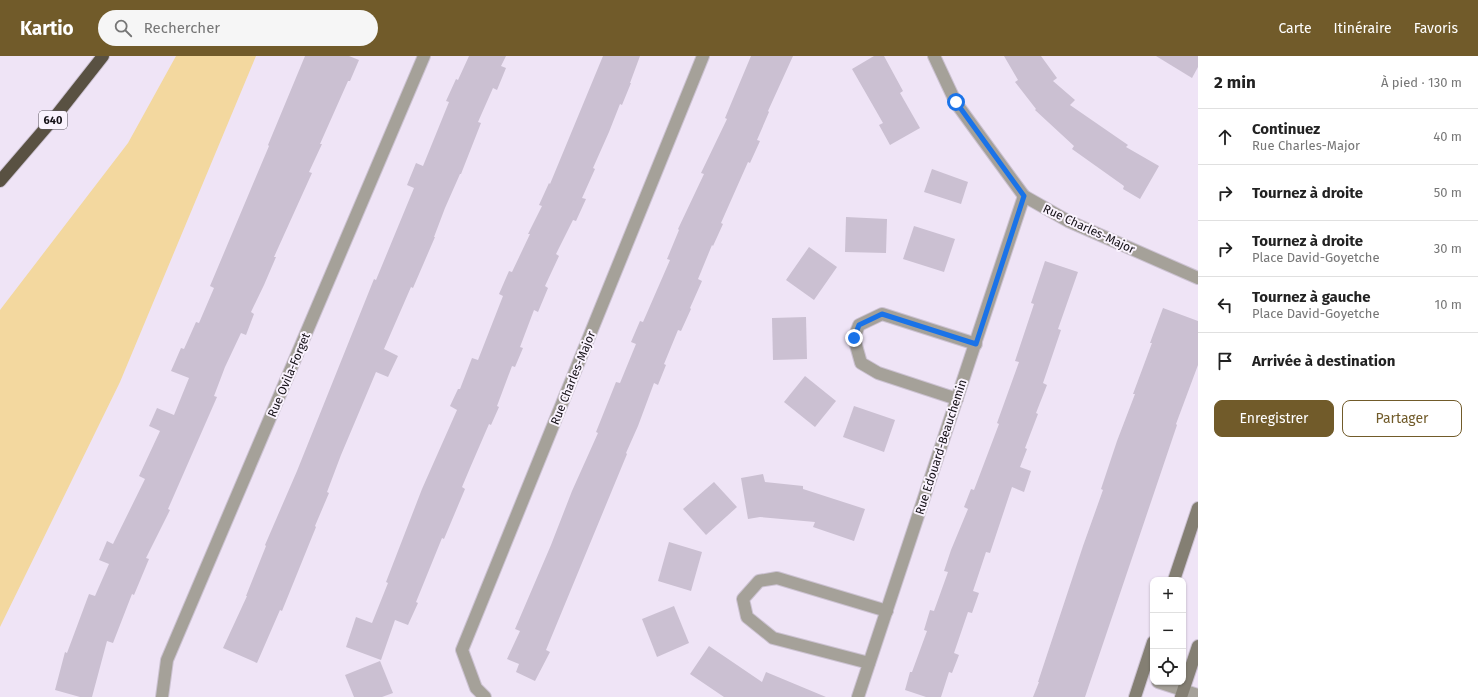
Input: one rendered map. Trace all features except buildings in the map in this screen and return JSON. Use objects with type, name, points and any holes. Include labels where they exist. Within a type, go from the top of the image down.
[{"type":"highway","name":"640","points":[[0,181],[55,117],[103,56]]},
{"type":"street","name":"Rue Ovila-Forget","points":[[162,697],[167,660],[424,56]]},
{"type":"street","name":"Rue Charles-Major","points":[[485,697],[476,688],[462,650],[704,56]]},
{"type":"street","name":"Rue Charles-Major","points":[[934,56],[956,102],[1024,196],[1068,221],[1198,278]]},
{"type":"street","name":"Rue Edouard-Beauchemin","points":[[858,697],[1024,196]]},
{"type":"street","points":[[957,399],[878,373],[861,363],[854,338],[859,325],[882,314],[976,344]]},
{"type":"street","points":[[1175,577],[1198,508]]},
{"type":"street","points":[[869,662],[773,638],[747,617],[743,599],[759,581],[777,578],[887,611]]},
{"type":"street","points":[[1182,693],[1198,646]]},
{"type":"street","points":[[1135,697],[1147,678],[1152,649]]},
{"type":"street","points":[[1165,685],[1182,693],[1198,695]]},
{"type":"shaded area","points":[[176,56],[256,56],[120,382],[0,627],[0,310],[128,143]]},
{"type":"route","points":[[854,338],[859,325],[882,314],[976,344],[1024,196],[956,102]]}]
